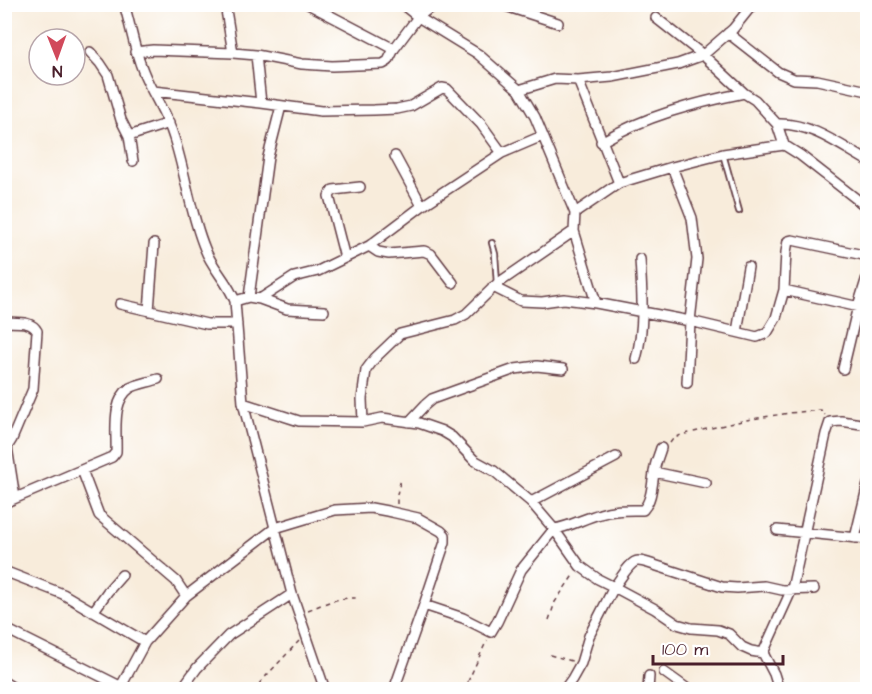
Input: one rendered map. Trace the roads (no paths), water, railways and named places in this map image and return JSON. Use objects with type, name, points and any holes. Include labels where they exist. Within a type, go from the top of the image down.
[{"type":"street","points":[[124,4],[135,52],[174,137],[190,208],[206,252],[231,290],[235,301],[243,403],[292,594],[325,690]]},
{"type":"street","points":[[225,4],[233,53]]},
{"type":"street","points":[[308,4],[394,49]]},
{"type":"street","points":[[402,4],[418,17],[478,54],[519,90],[535,117],[575,213],[574,231],[596,303]]},
{"type":"street","points":[[135,52],[153,50],[233,53],[302,64],[346,66],[382,64],[388,62],[394,49],[418,17],[435,4]]},
{"type":"street","points":[[499,4],[558,23]]},
{"type":"street","points":[[519,90],[555,79],[578,80],[612,77],[678,64],[703,54],[733,29],[753,4]]},
{"type":"street","points":[[656,18],[703,54],[744,93],[755,100],[777,124],[784,145],[867,208]]},
{"type":"street","points":[[728,33],[778,72],[794,79],[818,80],[867,91]]},
{"type":"street","points":[[90,52],[108,75],[121,120],[129,136],[133,161]]},
{"type":"street","points":[[256,55],[261,103]]},
{"type":"street","points":[[578,80],[619,183]]},
{"type":"street","points":[[153,92],[321,111],[397,109],[411,105],[442,88],[447,89],[481,124],[502,153]]},
{"type":"street","points":[[601,142],[624,129],[664,114],[704,101],[744,93]]},
{"type":"street","points":[[249,297],[268,157],[281,106]]},
{"type":"street","points":[[129,136],[169,123]]},
{"type":"street","points":[[777,124],[808,129],[867,161]]},
{"type":"street","points":[[260,299],[294,277],[318,272],[369,246],[422,206],[502,153],[542,136]]},
{"type":"street","points":[[575,213],[619,183],[723,154],[784,145]]},
{"type":"street","points":[[395,156],[422,206]]},
{"type":"street","points":[[672,167],[692,218],[697,259],[690,321],[687,383]]},
{"type":"street","points":[[345,258],[329,196],[333,190],[360,187]]},
{"type":"street","points":[[363,422],[362,399],[366,370],[400,334],[455,320],[466,314],[495,286],[574,231]]},
{"type":"street","points":[[495,286],[521,301],[542,302],[564,299],[596,303],[690,321],[757,337],[767,333],[776,318],[784,290],[788,241],[867,256]]},
{"type":"street","points":[[149,310],[154,244]]},
{"type":"street","points":[[369,246],[378,252],[389,254],[424,251],[431,254],[453,283]]},
{"type":"street","points":[[636,359],[641,341],[643,312],[640,259]]},
{"type":"street","points":[[737,332],[748,267]]},
{"type":"street","points":[[843,369],[863,308],[867,274]]},
{"type":"street","points":[[784,290],[863,308]]},
{"type":"street","points":[[235,301],[249,297],[287,309],[324,311]]},
{"type":"street","points":[[120,304],[207,324],[237,324]]},
{"type":"street","points":[[4,322],[29,323],[35,326],[37,331],[33,389],[12,439],[6,447],[15,498]]},
{"type":"street","points":[[409,422],[432,399],[515,369],[537,366],[563,369]]},
{"type":"street","points":[[4,503],[112,457],[116,452],[117,413],[121,399],[130,388],[158,379]]},
{"type":"street","points":[[243,403],[299,421],[363,422],[382,418],[430,426],[452,437],[474,460],[494,471],[531,502],[554,529],[580,566],[598,579],[614,586],[677,624],[691,628],[718,630],[729,634],[742,647],[751,651],[763,652]]},
{"type":"street","points":[[763,652],[792,589],[830,422],[841,421],[867,425]]},
{"type":"street","points":[[424,605],[463,618],[491,632],[521,570],[554,529],[602,513],[646,508],[662,448]]},
{"type":"street","points":[[531,502],[616,457]]},
{"type":"street","points":[[82,470],[99,515],[176,581],[186,596]]},
{"type":"street","points":[[654,472],[706,483]]},
{"type":"street","points":[[855,538],[867,484]]},
{"type":"street","points":[[4,628],[120,688],[146,642],[186,596],[274,528],[335,510],[371,508],[387,510],[418,518],[445,535],[445,542],[396,684]]},
{"type":"street","points":[[777,530],[867,539]]},
{"type":"street","points":[[564,690],[581,663],[589,636],[614,586],[626,573],[631,563],[637,561],[648,563],[722,587],[764,586],[782,590],[814,589]]},
{"type":"street","points":[[4,571],[63,594],[146,642]]},
{"type":"street","points":[[93,612],[122,575]]},
{"type":"street","points":[[180,690],[229,634],[292,594]]},
{"type":"street","points":[[763,652],[779,690]]},
{"type":"street","points":[[664,672],[689,690]]},
{"type":"street","points":[[648,690],[650,676]]},
{"type":"street","points":[[4,682],[17,690]]},
{"type":"lane","points":[[723,154],[739,211]]},
{"type":"lane","points":[[492,243],[495,254],[495,286]]}]
